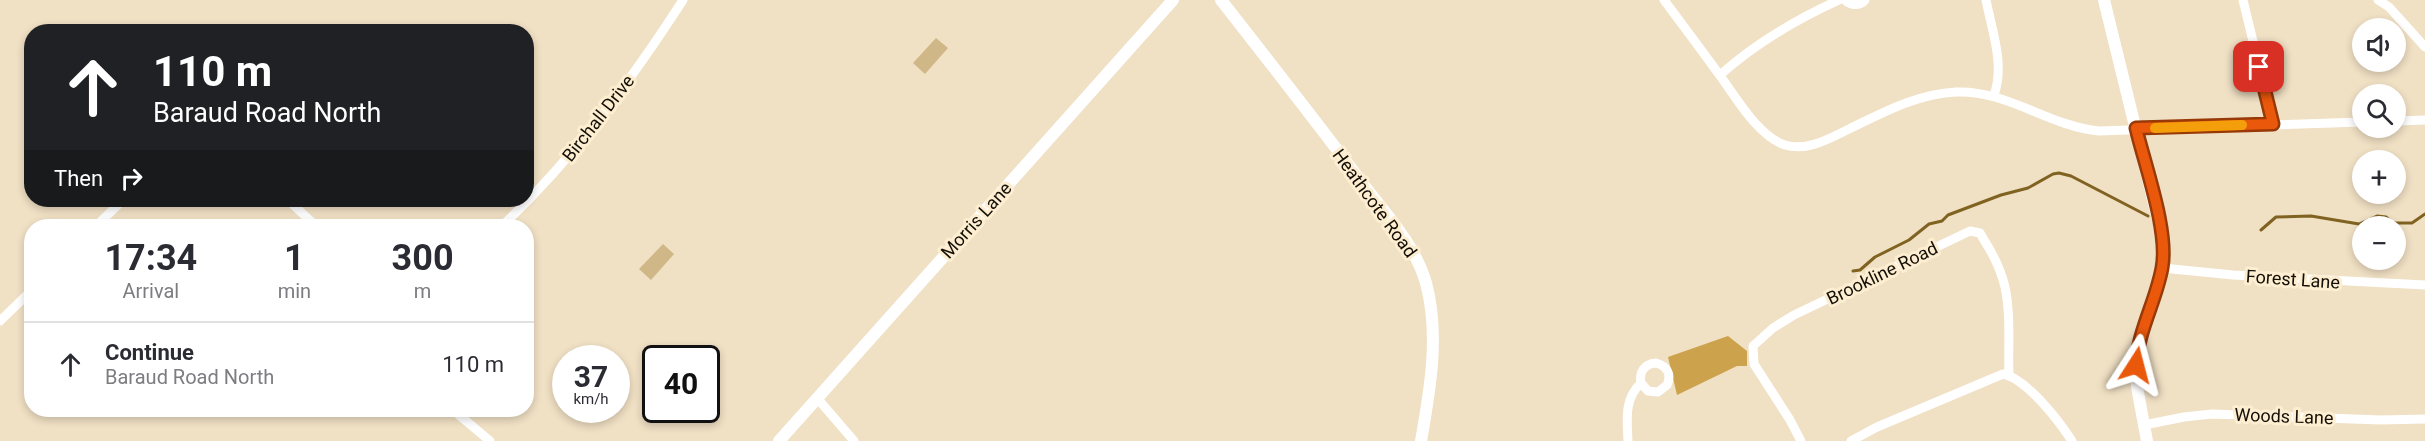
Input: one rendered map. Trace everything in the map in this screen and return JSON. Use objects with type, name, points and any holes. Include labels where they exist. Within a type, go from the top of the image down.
[{"type":"street","name":"Birchall Drive","points":[[534,194],[589,134],[683,0]]},
{"type":"street","name":"Morris Lane","points":[[779,441],[1173,0]]},
{"type":"street","name":"Heathcote Road","points":[[1221,0],[1332,142],[1416,257],[1426,282],[1431,308],[1432,354],[1421,441]]},
{"type":"street","points":[[1664,0],[1743,108],[1766,134],[1775,141],[1795,147],[1815,144],[1921,97],[1958,92],[1994,95],[2076,128],[2099,131],[2352,122]]},
{"type":"street","points":[[1720,75],[1764,39],[1804,16],[1839,0]]},
{"type":"street","points":[[1845,0],[1853,5],[1865,0]]},
{"type":"street","points":[[1986,0],[2000,70],[1999,82],[1994,95]]},
{"type":"street","points":[[2104,0],[2161,232],[2162,268],[2142,330],[2137,355],[2137,387],[2147,441],[2142,441]]},
{"type":"street","points":[[2243,0],[2273,124]]},
{"type":"street","points":[[2378,0],[2389,7],[2425,46]]},
{"type":"street","points":[[2406,121],[2425,120]]},
{"type":"street","points":[[103,219],[116,207]]},
{"type":"street","points":[[296,207],[308,219]]},
{"type":"street","name":"Birchall Drive","points":[[509,219],[522,207]]},
{"type":"street","name":"Brookline Road","points":[[1801,441],[1754,364],[1753,346],[1773,328],[1794,315],[1970,231],[1980,233],[2005,285],[2008,311],[2009,375]]},
{"type":"street","name":"Forest Lane","points":[[2162,268],[2266,277],[2425,285]]},
{"type":"street","points":[[0,321],[24,298]]},
{"type":"street","points":[[1851,441],[1877,427],[1931,406],[1995,376],[2009,375],[2058,419],[2072,441]]},
{"type":"street","points":[[1628,441],[1627,408],[1634,390],[1641,383]]},
{"type":"street","points":[[817,398],[854,441]]},
{"type":"street","name":"Woods Lane","points":[[2144,425],[2212,414],[2380,420],[2425,419]]},
{"type":"street","points":[[461,417],[490,441]]},
{"type":"shaded area","points":[[936,38],[948,48],[925,74],[913,63]]},
{"type":"shaded area","points":[[663,244],[674,254],[651,280],[639,269]]},
{"type":"shaded area","points":[[1728,336],[1747,351],[1747,366],[1737,366],[1677,395],[1668,357]]},
{"type":"waterway","points":[[1853,271],[1860,270],[1875,257],[1909,240],[1929,224],[1942,221],[1948,215],[2001,195],[2028,188],[2053,174],[2071,176],[2148,216]]},
{"type":"waterway","points":[[2261,230],[2276,217],[2311,216],[2359,224],[2377,216],[2386,217],[2393,223],[2412,223],[2425,214]]},
{"type":"slow traffic","points":[[2155,128],[2242,125]]},
{"type":"route","points":[[2136,365],[2142,330],[2162,268],[2163,256],[2161,232],[2136,128],[2273,124],[2259,67]]}]
